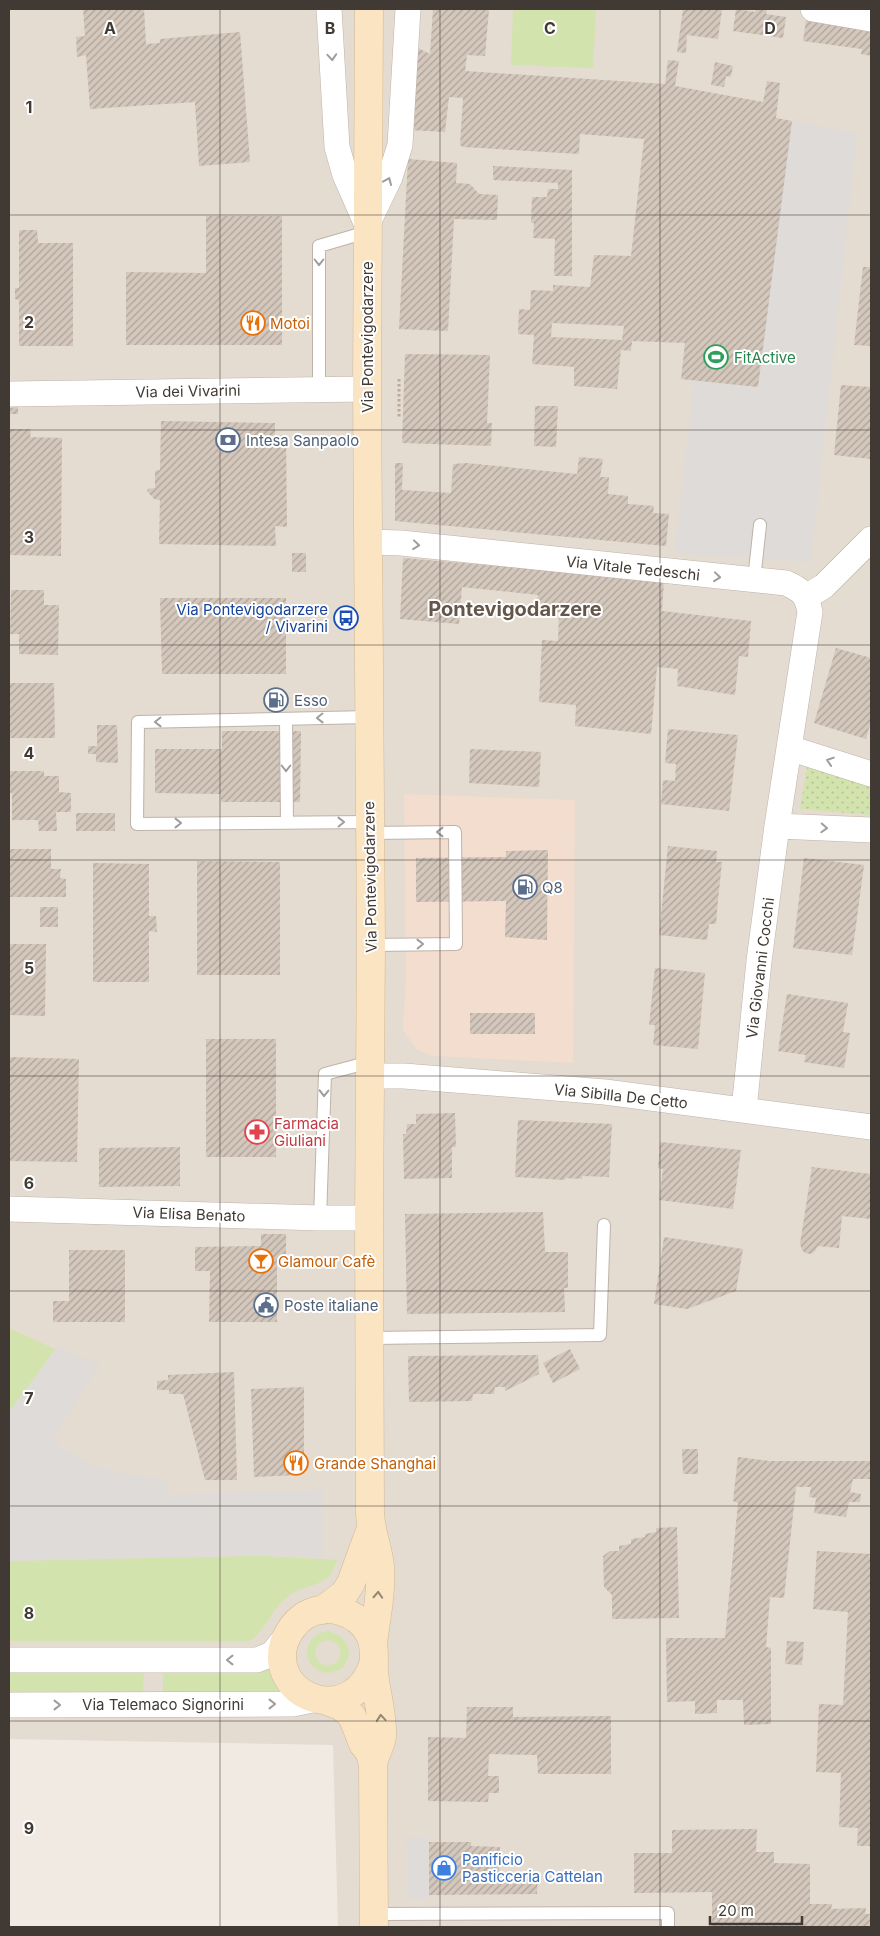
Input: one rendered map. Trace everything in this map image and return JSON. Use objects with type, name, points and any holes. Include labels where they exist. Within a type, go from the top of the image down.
[{"type":"main road","name":"Via Pontevigodarzere","points":[[322,1700],[336,1700],[354,1693],[367,1680],[373,1653],[380,1566],[371,1528],[369,1218],[371,945],[367,389],[369,9]]},
{"type":"main road","name":"Via Pontevigodarzere","points":[[323,1610],[344,1594],[352,1583],[371,1528]]},
{"type":"main road","name":"Via Pontevigodarzere","points":[[373,1765],[374,1757],[381,1744],[382,1721],[373,1653],[365,1627],[350,1614],[332,1609],[313,1612],[297,1621],[286,1637],[283,1648],[285,1670],[290,1680],[298,1689],[341,1706],[352,1716],[363,1744],[372,1757],[374,1921]]},
{"type":"street","name":"Via Pontevigodarzere","points":[[329,9],[337,147],[345,175],[367,229]]},
{"type":"street","name":"Via Pontevigodarzere","points":[[367,229],[390,178],[400,145],[408,9]]},
{"type":"street","points":[[813,9],[847,12],[871,19]]},
{"type":"street","name":"Via dei Vivarini","points":[[9,394],[367,389]]},
{"type":"street","points":[[806,597],[824,586],[871,539]]},
{"type":"street","name":"Via Vitale Tedeschi","points":[[368,542],[401,543],[786,583],[799,588],[806,597]]},
{"type":"street","name":"Via Giovanni Cocchi","points":[[744,1110],[759,961],[777,826],[810,612],[806,597]]},
{"type":"street","points":[[789,748],[871,774]]},
{"type":"street","points":[[777,826],[871,830]]},
{"type":"street","name":"Via Sibilla De Cetto","points":[[370,1069],[404,1076],[605,1092],[871,1128]]},
{"type":"street","name":"Via Elisa Benato","points":[[9,1209],[369,1218]]},
{"type":"street","points":[[9,1660],[257,1660],[272,1654],[286,1637]]},
{"type":"street","name":"Via Telemaco Signorini","points":[[9,1705],[296,1704],[322,1700]]},
{"type":"lane","points":[[318,390],[319,246],[367,229]]},
{"type":"lane","points":[[754,580],[760,525]]},
{"type":"lane","points":[[369,717],[138,722],[137,824],[286,823],[455,832],[456,944],[371,945]]},
{"type":"lane","points":[[286,719],[286,823]]},
{"type":"lane","points":[[320,1218],[325,1074],[370,1069]]},
{"type":"lane","points":[[370,1338],[600,1335],[604,1224]]},
{"type":"lane","points":[[374,1921],[668,1913],[668,1927]]},
{"type":"shaded area","points":[[9,9],[871,9],[871,1927],[338,1927],[333,1745],[9,1739]]},
{"type":"shaded area","points":[[792,121],[857,133],[811,562],[675,553],[694,381],[758,387]]},
{"type":"shaded area","points":[[404,794],[575,800],[573,1063],[433,1056],[417,1050],[403,1030],[406,976]]},
{"type":"shaded area","points":[[57,1347],[100,1365],[54,1436],[60,1447],[89,1464],[120,1473],[166,1480],[169,1495],[322,1490],[322,1557],[266,1555],[9,1561],[9,1412]]},
{"type":"shaded area","points":[[407,1837],[428,1837],[429,1899],[408,1899]]},
{"type":"green space","points":[[513,9],[596,9],[593,68],[511,65]]},
{"type":"green space","points":[[807,767],[871,787],[871,815],[800,809]]},
{"type":"green space","points":[[9,1328],[57,1350],[9,1413]]},
{"type":"green space","points":[[262,1556],[337,1560],[329,1576],[323,1581],[295,1592],[281,1602],[255,1637],[249,1641],[9,1641],[9,1561]]},
{"type":"green space","points":[[327,1631],[343,1639],[349,1655],[343,1668],[331,1672],[321,1672],[314,1667],[309,1660],[307,1651],[316,1635]],"holes":[[[328,1640],[332,1641],[340,1649],[340,1656],[336,1663],[321,1664],[315,1655],[315,1651],[319,1643]]]},
{"type":"green space","points":[[9,1668],[144,1668],[143,1696],[9,1696]]},
{"type":"green space","points":[[163,1668],[267,1668],[279,1692],[163,1696]]},
{"type":"building","points":[[83,9],[144,9],[146,44],[160,43],[160,39],[240,32],[250,162],[199,166],[195,102],[90,109],[86,55],[77,57],[76,37],[85,36]]},
{"type":"building","points":[[433,9],[489,9],[485,56],[467,55],[465,71],[665,84],[668,60],[679,61],[675,86],[763,102],[767,81],[780,83],[776,118],[792,121],[758,387],[681,379],[685,343],[632,341],[631,351],[621,350],[617,389],[574,386],[574,367],[532,364],[534,335],[518,334],[519,309],[530,310],[531,290],[553,291],[553,285],[590,287],[594,255],[631,256],[644,139],[580,134],[579,154],[463,147],[460,145],[463,98],[449,97],[445,132],[410,130],[416,47],[430,54]],"holes":[[[552,323],[624,326],[622,340],[551,337]]]},
{"type":"building","points":[[683,9],[722,9],[718,39],[687,35],[686,53],[677,52]]},
{"type":"building","points":[[736,9],[755,12],[756,9],[767,10],[766,14],[786,17],[783,38],[733,31]]},
{"type":"building","points":[[807,13],[855,18],[854,29],[871,32],[871,56],[861,54],[862,49],[803,41]]},
{"type":"building","points":[[715,62],[733,66],[731,77],[726,76],[724,87],[711,85]]},
{"type":"building","points":[[408,159],[457,163],[456,183],[470,184],[479,194],[498,195],[497,220],[454,219],[448,331],[399,329]]},
{"type":"building","points":[[493,166],[572,170],[572,276],[554,276],[555,239],[533,238],[534,223],[531,223],[532,197],[547,197],[548,189],[558,189],[558,183],[493,180]]},
{"type":"building","points":[[206,216],[282,216],[282,345],[126,345],[126,272],[206,273]]},
{"type":"building","points":[[19,230],[37,230],[38,243],[73,243],[73,346],[19,346],[19,300],[15,299],[15,288],[19,288]]},
{"type":"building","points":[[863,267],[871,267],[871,346],[854,345]]},
{"type":"building","points":[[405,354],[490,355],[487,423],[492,423],[491,446],[402,443]]},
{"type":"building","points":[[841,385],[871,387],[871,459],[834,455]]},
{"type":"building","points":[[535,406],[558,406],[556,447],[534,446]]},
{"type":"building","points":[[18,407],[18,414],[9,414],[9,408]]},
{"type":"building","points":[[161,421],[275,423],[275,435],[286,435],[287,527],[275,526],[276,546],[159,544],[160,500],[154,499],[147,491],[148,489],[155,488],[155,471],[160,470]]},
{"type":"building","points":[[9,429],[31,429],[30,437],[62,438],[61,556],[9,555]]},
{"type":"building","points":[[579,457],[603,459],[600,477],[609,477],[608,494],[628,496],[628,504],[654,506],[653,513],[669,514],[666,546],[395,521],[395,463],[403,463],[402,490],[451,493],[453,464],[466,463],[577,474]]},
{"type":"building","points":[[292,553],[306,553],[306,572],[292,572]]},
{"type":"building","points":[[403,558],[664,580],[662,611],[751,621],[748,657],[739,656],[735,695],[677,686],[678,669],[657,667],[651,734],[575,726],[576,705],[539,702],[542,640],[558,641],[559,612],[536,611],[538,595],[462,587],[459,624],[400,619]]},
{"type":"building","points":[[11,590],[44,590],[44,605],[59,605],[58,655],[19,654],[19,634],[10,634]]},
{"type":"building","points":[[160,598],[286,598],[286,674],[162,674]]},
{"type":"building","points":[[836,648],[871,658],[871,721],[866,739],[814,723]]},
{"type":"building","points":[[10,683],[54,683],[55,738],[9,738]]},
{"type":"building","points":[[97,725],[117,725],[118,763],[96,762],[96,754],[88,754],[88,746],[97,746]]},
{"type":"building","points":[[668,729],[738,735],[729,811],[661,804],[663,780],[675,781],[676,764],[665,763]]},
{"type":"building","points":[[222,731],[301,731],[300,802],[221,802],[221,794],[155,793],[155,749],[222,749]]},
{"type":"building","points":[[470,749],[541,752],[539,787],[469,783]]},
{"type":"building","points":[[9,771],[44,771],[44,776],[59,776],[59,792],[71,793],[71,812],[56,812],[57,831],[39,831],[38,820],[12,820],[12,793],[9,793]]},
{"type":"building","points":[[76,813],[115,813],[115,831],[76,831]]},
{"type":"building","points":[[668,846],[717,851],[716,862],[722,862],[716,924],[709,924],[707,940],[659,935]]},
{"type":"building","points":[[9,849],[51,849],[51,869],[61,869],[60,878],[66,879],[66,897],[9,897]]},
{"type":"building","points":[[548,850],[547,940],[505,937],[506,901],[416,902],[416,858],[506,857],[506,851]]},
{"type":"building","points":[[804,858],[864,865],[852,955],[793,948]]},
{"type":"building","points":[[197,861],[280,862],[280,975],[197,975]]},
{"type":"building","points":[[93,863],[149,864],[149,916],[156,916],[157,932],[149,931],[149,982],[93,982]]},
{"type":"building","points":[[40,907],[58,907],[58,927],[40,927]]},
{"type":"building","points":[[9,944],[46,944],[45,1016],[9,1015]]},
{"type":"building","points":[[655,968],[705,973],[698,1049],[653,1045],[655,1025],[649,1025]]},
{"type":"building","points":[[787,994],[848,1003],[843,1032],[850,1033],[844,1068],[804,1062],[806,1055],[778,1051]]},
{"type":"building","points":[[470,1013],[535,1013],[535,1034],[470,1034]]},
{"type":"building","points":[[206,1039],[276,1039],[276,1157],[206,1157]]},
{"type":"building","points":[[9,1057],[79,1059],[77,1162],[9,1161]]},
{"type":"building","points":[[455,1113],[456,1147],[452,1147],[452,1178],[404,1179],[403,1134],[406,1134],[407,1124],[416,1124],[416,1114]]},
{"type":"building","points":[[518,1120],[612,1124],[609,1177],[582,1176],[582,1179],[565,1178],[565,1180],[515,1177]]},
{"type":"building","points":[[660,1142],[741,1150],[733,1209],[659,1200],[663,1169],[658,1168]]},
{"type":"building","points":[[180,1147],[180,1186],[99,1187],[99,1148]]},
{"type":"building","points":[[812,1167],[871,1174],[871,1219],[842,1216],[839,1248],[818,1246],[811,1254],[805,1253],[800,1244]]},
{"type":"building","points":[[543,1212],[545,1252],[568,1252],[568,1288],[564,1288],[565,1312],[407,1314],[405,1214]]},
{"type":"building","points":[[261,1234],[286,1234],[286,1263],[277,1263],[277,1322],[209,1322],[210,1271],[195,1271],[195,1247],[261,1246]]},
{"type":"building","points":[[664,1237],[743,1249],[736,1291],[687,1309],[654,1304]]},
{"type":"building","points":[[69,1250],[125,1250],[125,1322],[53,1322],[53,1301],[69,1301]]},
{"type":"building","points":[[570,1349],[580,1369],[553,1383],[543,1363]]},
{"type":"building","points":[[538,1355],[539,1374],[505,1391],[505,1387],[495,1387],[494,1394],[473,1394],[472,1401],[409,1402],[408,1356]]},
{"type":"building","points":[[234,1372],[237,1480],[205,1480],[183,1394],[169,1394],[169,1390],[157,1390],[157,1381],[168,1380],[168,1375]]},
{"type":"building","points":[[304,1387],[304,1470],[298,1475],[254,1477],[251,1389]]},
{"type":"building","points":[[682,1449],[698,1449],[698,1474],[683,1474]]},
{"type":"building","points":[[738,1457],[770,1461],[871,1461],[871,1479],[853,1479],[850,1492],[861,1494],[860,1502],[849,1502],[846,1517],[814,1513],[816,1498],[809,1497],[811,1487],[796,1487],[784,1598],[770,1597],[766,1647],[771,1648],[771,1724],[744,1725],[743,1700],[717,1700],[717,1713],[695,1714],[695,1701],[667,1702],[666,1638],[725,1638],[738,1503],[733,1501]]},
{"type":"building","points":[[677,1527],[679,1618],[612,1619],[612,1595],[604,1587],[603,1556],[610,1551],[619,1551],[619,1546],[631,1544],[631,1539],[645,1537],[645,1534],[656,1532],[656,1528]]},
{"type":"building","points":[[817,1551],[871,1554],[871,1846],[857,1846],[858,1828],[839,1827],[841,1773],[816,1772],[819,1704],[843,1705],[848,1612],[813,1609]]},
{"type":"building","points":[[787,1641],[804,1642],[802,1665],[785,1664]]},
{"type":"building","points":[[467,1707],[513,1707],[513,1717],[611,1716],[611,1774],[538,1774],[537,1755],[489,1754],[488,1776],[499,1776],[499,1793],[489,1793],[488,1802],[428,1801],[428,1737],[466,1738]]},
{"type":"building","points":[[757,1829],[756,1852],[774,1852],[774,1863],[810,1864],[810,1904],[832,1904],[831,1909],[866,1908],[865,1914],[871,1914],[871,1927],[712,1927],[712,1892],[634,1893],[634,1853],[672,1853],[672,1830]]},
{"type":"building","points":[[429,1842],[471,1842],[471,1846],[500,1847],[499,1875],[538,1875],[537,1894],[429,1895]]},
{"type":"place","name":"Motoi","points":[[253,323]]},
{"type":"place","name":"FitActive","points":[[716,357]]},
{"type":"place","name":"Intesa Sanpaolo","points":[[228,440]]},
{"type":"place","name":"Via Pontevigodarzere / Vivarini","points":[[346,618]]},
{"type":"place","name":"Esso","points":[[276,700]]},
{"type":"place","name":"Q8","points":[[525,887]]},
{"type":"place","name":"Farmacia Giuliani","points":[[257,1132]]},
{"type":"place","name":"Glamour Cafè","points":[[261,1261]]},
{"type":"place","name":"Poste italiane","points":[[266,1305]]},
{"type":"place","name":"Grande Shanghai","points":[[296,1463]]},
{"type":"place","name":"Panificio Pasticceria Cattelan","points":[[444,1868]]},
{"type":"district","name":"Pontevigodarzere","points":[[515,609]]}]
